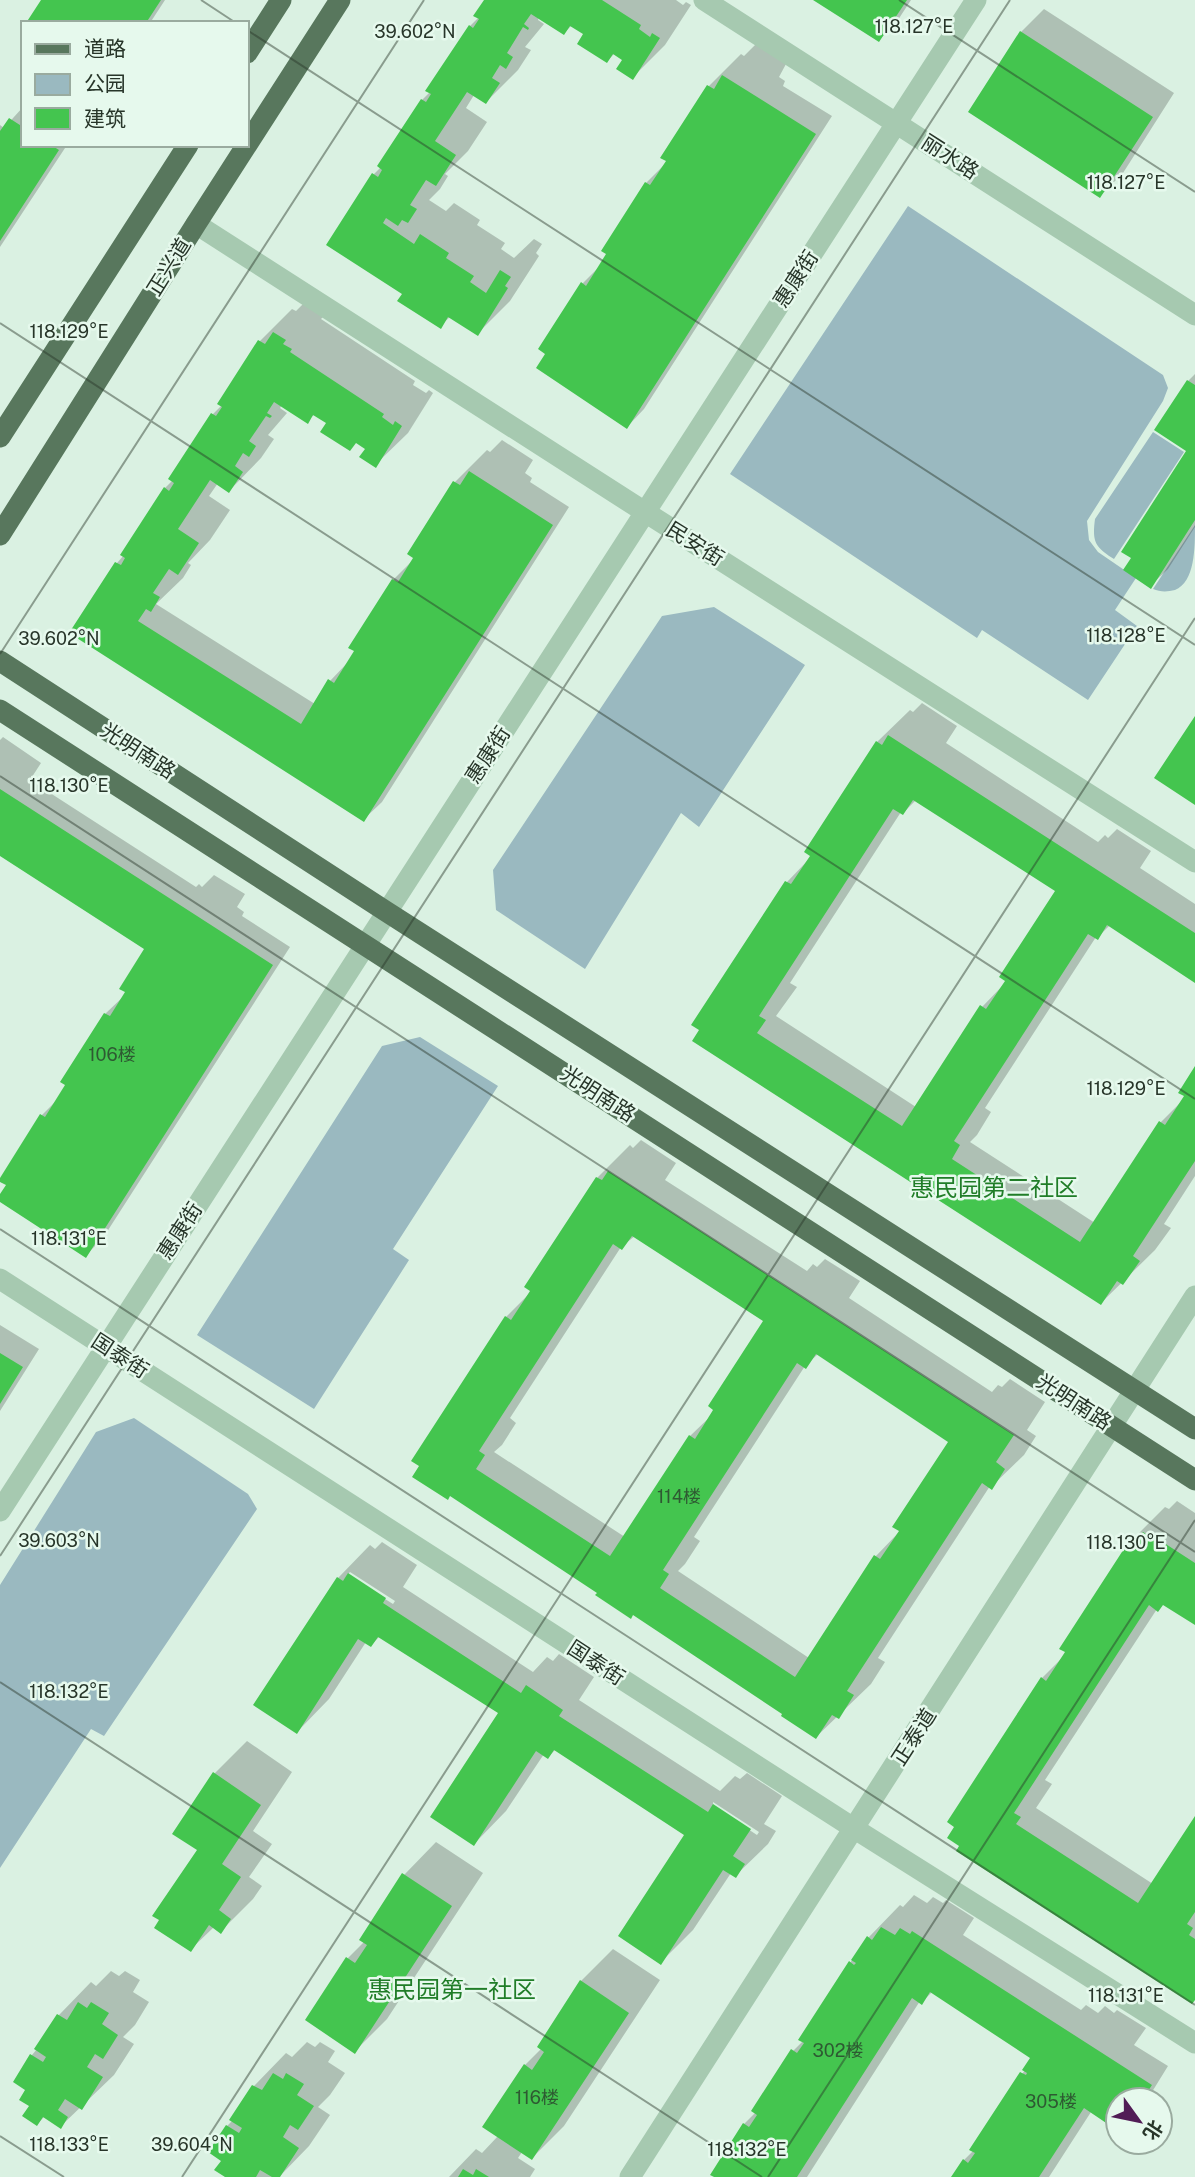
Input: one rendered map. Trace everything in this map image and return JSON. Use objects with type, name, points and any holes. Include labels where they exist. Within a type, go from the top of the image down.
[{"type":"main road","points":[[248,52],[281,0]]},
{"type":"main road","name":"正兴道","points":[[248,143],[340,0]]},
{"type":"main road","points":[[0,437],[187,147]]},
{"type":"main road","name":"正兴道","points":[[0,535],[246,147]]},
{"type":"main road","name":"光明南路","points":[[0,661],[1195,1429]]},
{"type":"main road","name":"光明南路","points":[[0,710],[1195,1480]]},
{"type":"street","name":"丽水路","points":[[704,0],[1195,316]]},
{"type":"street","name":"惠康街","points":[[0,1511],[976,0]]},
{"type":"street","name":"民安街","points":[[196,224],[1195,862]]},
{"type":"street","name":"国泰街","points":[[0,1279],[855,1829],[1195,2043]]},
{"type":"street","name":"正泰道","points":[[630,2177],[1195,1296]]},
{"type":"green space","points":[[908,206],[1163,375],[1168,388],[1163,401],[1087,521],[1089,540],[1098,552],[1136,578],[1115,610],[1137,626],[1088,700],[982,630],[977,638],[730,474]]},
{"type":"green space","points":[[1153,432],[1184,452],[1114,559],[1096,543],[1095,519]]},
{"type":"green space","points":[[1195,525],[1195,544],[1187,580],[1175,590],[1153,589]]},
{"type":"green space","points":[[714,607],[805,665],[699,827],[681,813],[585,969],[496,910],[493,870],[662,616]]},
{"type":"green space","points":[[420,1037],[498,1086],[393,1249],[409,1260],[314,1409],[197,1335],[382,1046]]},
{"type":"green space","points":[[134,1418],[248,1494],[257,1509],[104,1736],[91,1729],[0,1868],[0,1585],[96,1432]]},
{"type":"building","points":[[41,0],[161,0],[147,21],[27,21]]},
{"type":"building","points":[[484,0],[602,0],[641,25],[639,29],[650,37],[652,33],[660,38],[633,80],[616,69],[622,60],[613,54],[607,63],[577,44],[583,34],[570,26],[564,35],[531,14],[524,24],[528,30],[523,27],[507,53],[513,57],[506,69],[500,65],[492,78],[500,83],[486,104],[467,92],[435,141],[456,155],[436,186],[426,180],[410,205],[417,209],[408,223],[402,220],[398,226],[386,218],[383,223],[414,244],[420,234],[449,253],[446,258],[474,276],[470,282],[486,293],[500,270],[511,277],[505,286],[508,288],[478,336],[448,317],[441,329],[397,301],[402,294],[326,245],[372,173],[378,177],[382,170],[377,166],[421,99],[426,102],[431,94],[425,91],[469,25],[473,28],[479,19],[473,16]]},
{"type":"building","points":[[813,0],[907,0],[879,42]]},
{"type":"building","points":[[1020,31],[1153,117],[1100,198],[968,112]]},
{"type":"building","points":[[722,75],[816,134],[627,429],[536,368],[545,354],[538,349],[581,282],[586,286],[606,254],[601,251],[645,182],[650,185],[666,161],[660,158],[707,85],[714,89]]},
{"type":"building","points":[[9,118],[21,126],[21,147],[54,147],[59,150],[0,241],[0,131]]},
{"type":"building","points":[[273,332],[286,340],[283,344],[292,349],[290,352],[384,414],[382,417],[393,425],[395,421],[402,426],[376,468],[359,457],[365,449],[356,443],[350,451],[320,432],[326,423],[313,415],[308,424],[274,402],[267,413],[272,416],[266,416],[249,441],[256,446],[249,457],[243,453],[235,466],[243,472],[229,493],[210,480],[178,529],[199,543],[178,575],[169,569],[153,593],[160,597],[151,612],[146,609],[138,621],[301,724],[328,679],[334,683],[354,651],[348,648],[392,579],[398,582],[413,558],[407,554],[453,481],[460,485],[469,471],[553,525],[364,822],[69,633],[115,562],[121,565],[125,558],[120,555],[164,487],[169,491],[174,483],[168,479],[211,413],[216,416],[222,407],[217,404],[258,340],[265,344]]},
{"type":"building","points":[[1187,380],[1195,385],[1195,520],[1151,589],[1123,570],[1131,558],[1121,552],[1186,451],[1154,430]]},
{"type":"building","points":[[1195,716],[1195,805],[1154,778]]},
{"type":"building","points":[[888,735],[1195,933],[1195,983],[1107,925],[1098,940],[1088,934],[954,1141],[960,1145],[952,1159],[1080,1242],[1159,1121],[1165,1125],[1184,1096],[1178,1093],[1195,1066],[1195,1161],[1133,1256],[1140,1261],[1123,1285],[1117,1281],[1101,1305],[692,1041],[699,1030],[691,1025],[785,881],[791,884],[810,856],[804,852],[876,741],[882,745]],"holes":[[[913,800],[1055,891],[999,977],[1005,981],[986,1009],[980,1005],[902,1126],[757,1033],[766,1020],[759,1016],[893,809],[903,815]]]},
{"type":"building","points":[[0,789],[273,965],[86,1258],[0,1202],[0,1194],[6,1185],[0,1182],[0,1178],[40,1114],[45,1117],[65,1085],[60,1082],[104,1013],[110,1016],[125,992],[119,989],[144,949],[0,856]]},
{"type":"building","points":[[608,1171],[1014,1435],[996,1462],[1005,1469],[992,1490],[982,1483],[847,1691],[854,1695],[839,1719],[832,1715],[816,1739],[633,1615],[631,1619],[595,1595],[597,1593],[450,1496],[448,1500],[412,1477],[419,1466],[411,1461],[505,1316],[511,1320],[530,1291],[524,1287],[596,1177],[602,1180]],"holes":[[[632,1236],[763,1321],[708,1406],[713,1410],[695,1439],[689,1435],[610,1556],[476,1469],[485,1455],[479,1451],[613,1244],[622,1250]],[[816,1354],[948,1442],[892,1527],[899,1531],[880,1559],[874,1555],[795,1677],[660,1588],[669,1574],[663,1570],[797,1363],[806,1369]]]},
{"type":"building","points":[[0,1353],[23,1367],[0,1404]]},
{"type":"building","points":[[1143,1532],[1195,1563],[1195,1625],[1163,1605],[1158,1612],[1149,1605],[1014,1813],[1021,1817],[1016,1824],[1138,1903],[1195,1816],[1195,1912],[1187,1924],[1193,1928],[1189,1935],[1195,1939],[1195,2000],[1192,2004],[956,1851],[959,1846],[947,1838],[954,1827],[947,1822],[1041,1677],[1046,1681],[1065,1652],[1059,1649],[1131,1538],[1137,1542]]},
{"type":"building","points":[[348,1573],[386,1598],[383,1603],[521,1693],[526,1685],[563,1710],[559,1716],[708,1812],[713,1804],[751,1829],[733,1856],[745,1864],[736,1878],[723,1870],[661,1965],[618,1936],[684,1835],[554,1750],[548,1759],[536,1751],[474,1846],[430,1817],[498,1713],[378,1637],[371,1647],[358,1639],[297,1734],[253,1705],[337,1577],[343,1581]]},
{"type":"building","points":[[213,1772],[261,1805],[222,1864],[241,1877],[219,1910],[231,1919],[221,1934],[209,1925],[191,1952],[154,1928],[159,1920],[152,1916],[197,1850],[172,1834]]},
{"type":"building","points":[[402,1873],[452,1906],[355,2054],[305,2020],[346,1957],[355,1963],[367,1945],[359,1940]]},
{"type":"building","points":[[881,1927],[895,1935],[900,1928],[910,1934],[912,1931],[1152,2085],[1104,2086],[1104,2122],[1084,2108],[1039,2177],[951,2177],[963,2159],[968,2163],[975,2153],[969,2150],[1020,2072],[1026,2075],[1022,2070],[1030,2058],[930,1992],[922,2005],[912,1998],[797,2177],[710,2175],[743,2123],[749,2127],[757,2115],[751,2111],[791,2049],[797,2053],[804,2043],[798,2040],[849,1961],[854,1965],[856,1963],[851,1960],[867,1936],[872,1940]]},
{"type":"building","points":[[580,1980],[629,2013],[532,2160],[482,2127],[524,2064],[532,2070],[544,2052],[537,2047]]},
{"type":"building","points":[[78,2002],[87,2008],[91,2002],[109,2013],[102,2024],[118,2035],[103,2059],[95,2054],[87,2067],[103,2077],[82,2110],[65,2099],[58,2110],[68,2117],[61,2129],[43,2117],[37,2126],[22,2116],[29,2106],[19,2100],[25,2090],[13,2082],[30,2054],[43,2062],[46,2057],[34,2049],[57,2014],[67,2020]]},
{"type":"building","points":[[273,2073],[283,2079],[286,2073],[304,2084],[297,2095],[314,2106],[298,2130],[290,2125],[283,2137],[299,2148],[280,2177],[272,2177],[260,2170],[256,2177],[225,2177],[214,2170],[221,2161],[208,2152],[226,2125],[239,2133],[242,2128],[229,2120],[252,2085],[262,2090]]},
{"type":"building","points":[[463,2169],[473,2175],[476,2169],[489,2177],[458,2177]]},
{"type":"district","name":"惠民园第二社区","points":[[994,1188]]},
{"type":"district","name":"惠民园第一社区","points":[[452,1990]]}]
